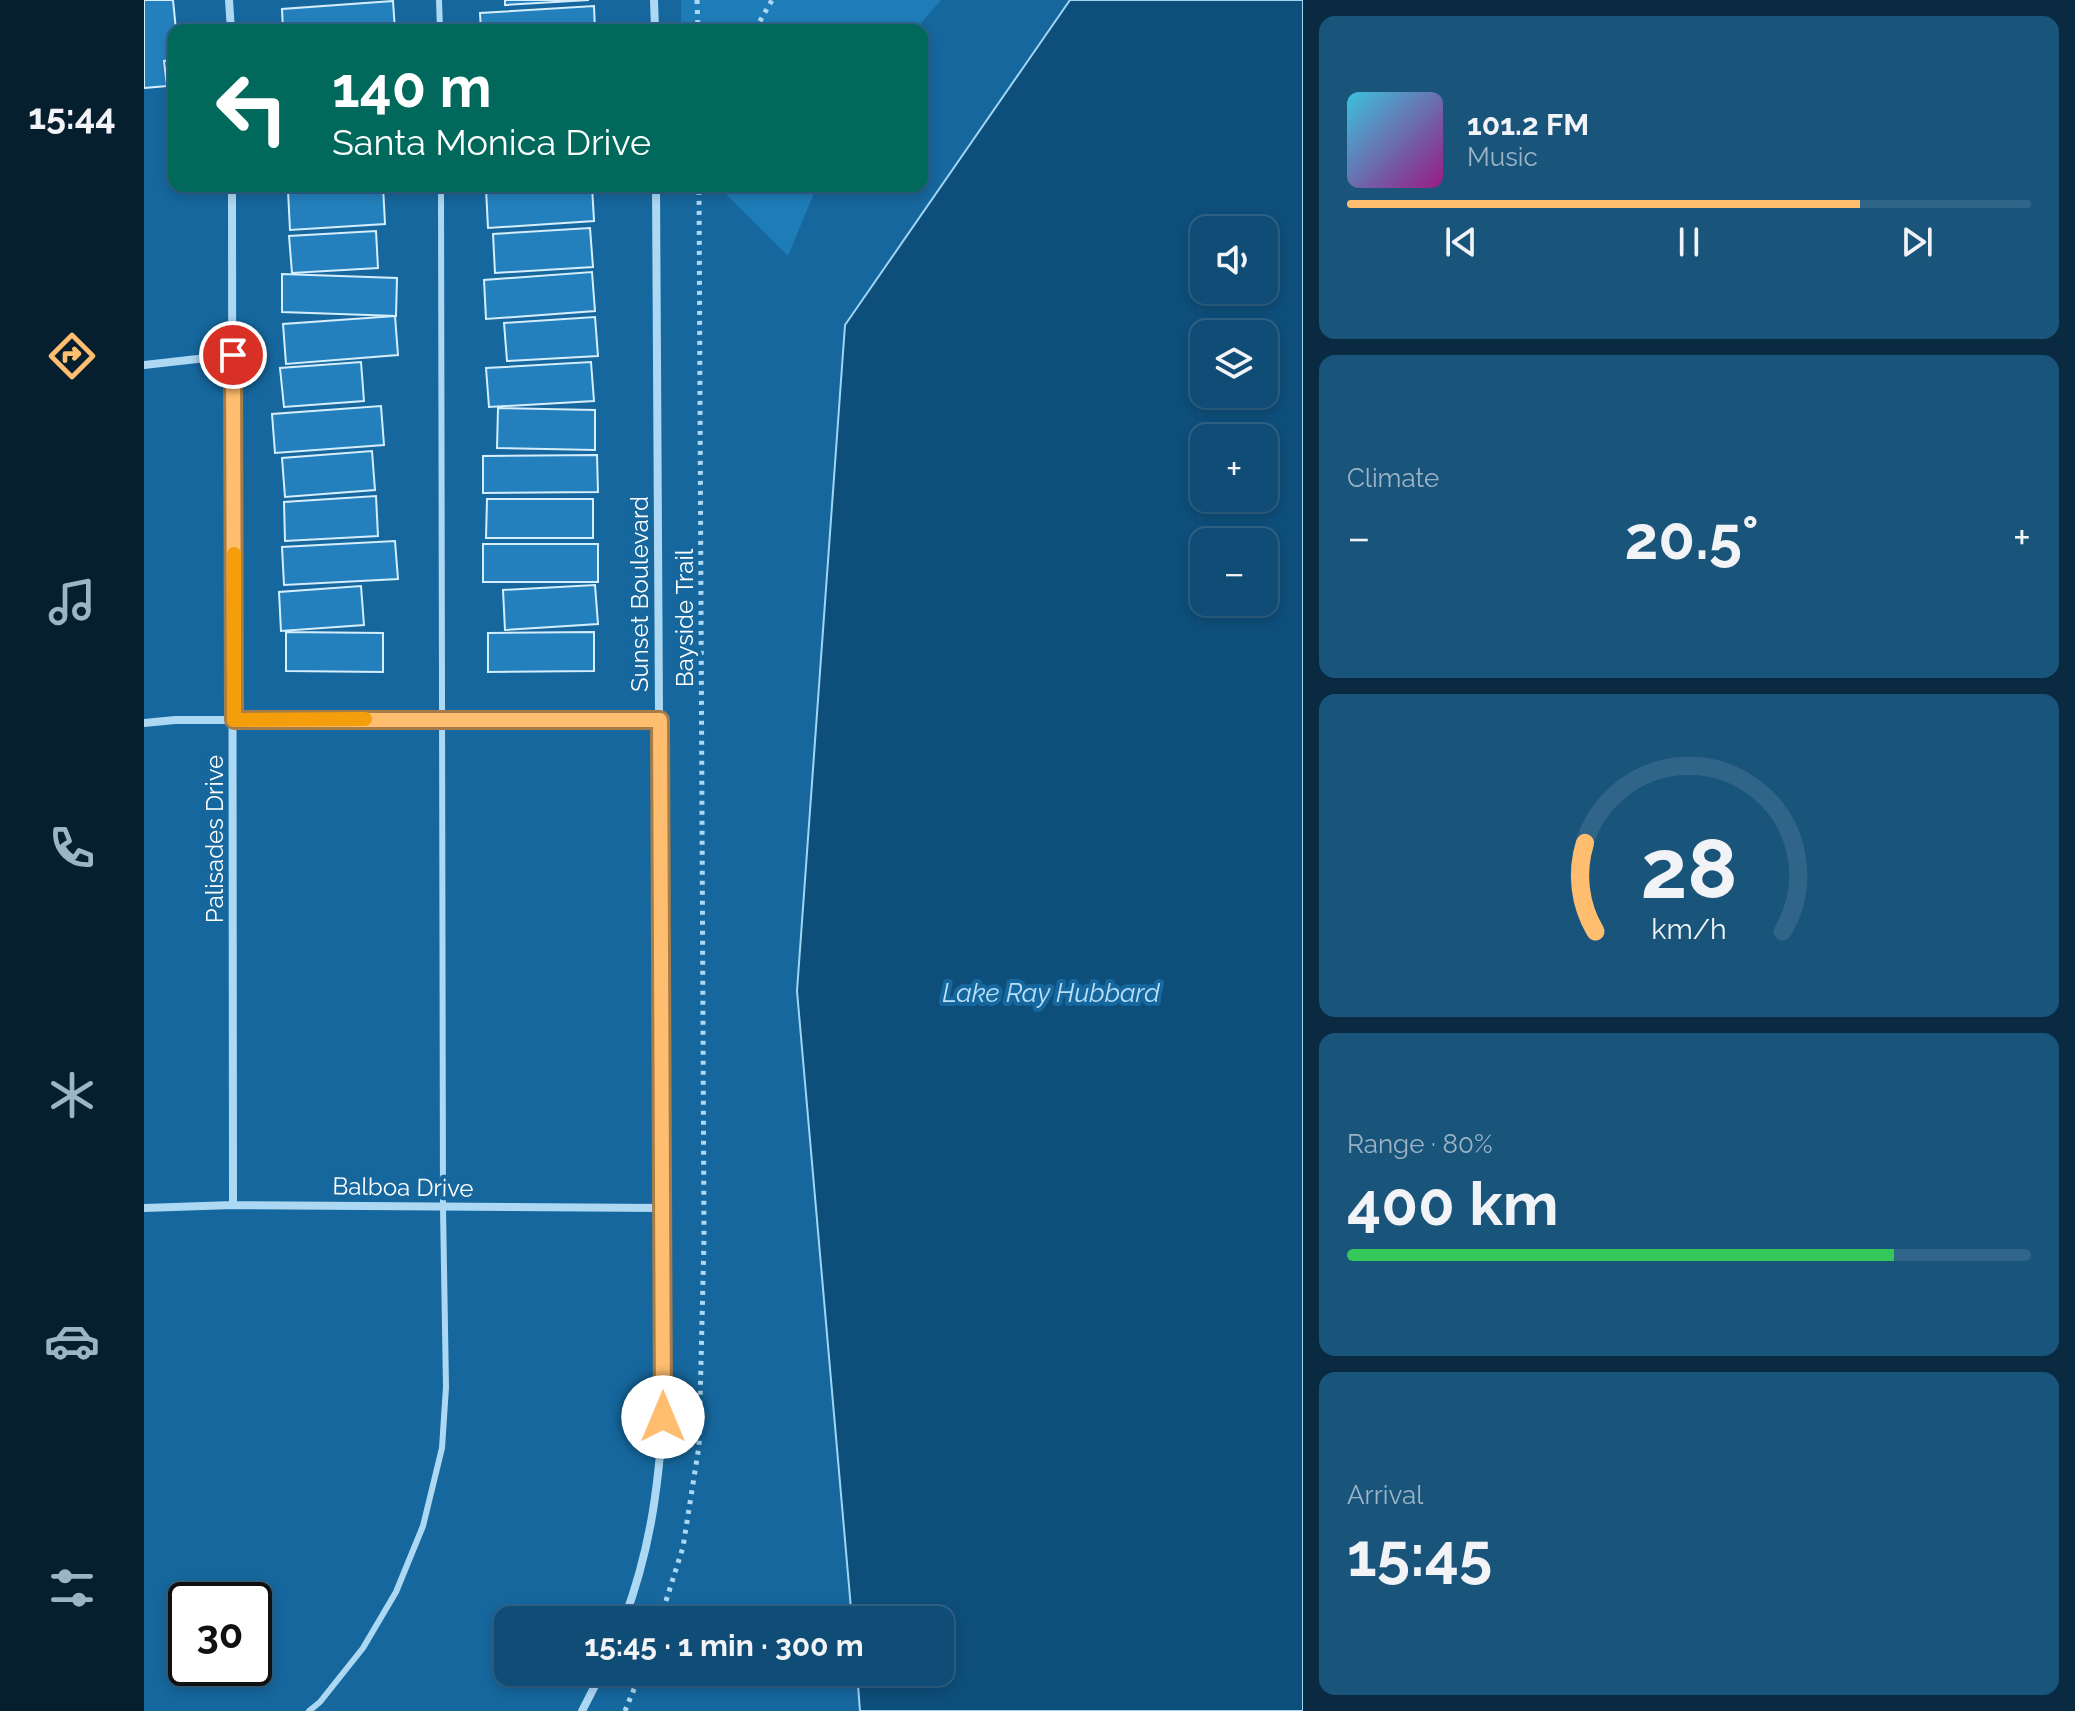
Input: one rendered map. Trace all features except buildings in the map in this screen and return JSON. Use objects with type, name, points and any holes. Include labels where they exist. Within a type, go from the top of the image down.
[{"type":"street","points":[[229,0],[231,24]]},
{"type":"street","points":[[654,0],[655,24]]},
{"type":"street","name":"Palisades Drive","points":[[232,192],[233,1205]]},
{"type":"street","name":"Sunset Boulevard","points":[[629,1606],[652,1528],[663,1417],[656,192]]},
{"type":"street","points":[[144,365],[233,355]]},
{"type":"street","points":[[144,723],[234,720],[660,720]]},
{"type":"street","name":"Balboa Drive","points":[[144,1208],[233,1205],[662,1208]]},
{"type":"street","points":[[582,1711],[595,1686]]},
{"type":"lane","points":[[439,0],[440,24]]},
{"type":"lane","points":[[309,1711],[320,1702],[363,1648],[396,1592],[423,1526],[442,1448],[446,1387],[441,192]]},
{"type":"path","points":[[697,0],[698,24]]},
{"type":"path","points":[[758,24],[772,0]]},
{"type":"path","name":"Bayside Trail","points":[[664,1606],[683,1547],[699,1446],[704,1176],[699,192]]},
{"type":"path","points":[[625,1711],[635,1686]]},
{"type":"shaded area","points":[[681,0],[941,0],[920,24],[681,24]]},
{"type":"shaded area","points":[[724,192],[815,192],[788,256]]},
{"type":"water","name":"Lake Ray Hubbard","points":[[1070,0],[1303,0],[1303,1711],[860,1711],[858,1686],[954,1686],[954,1606],[851,1606],[797,991],[845,325]]},
{"type":"slow traffic","points":[[234,554],[234,720],[365,719]]},
{"type":"route","points":[[233,355],[234,720],[660,720],[663,1417]]}]
